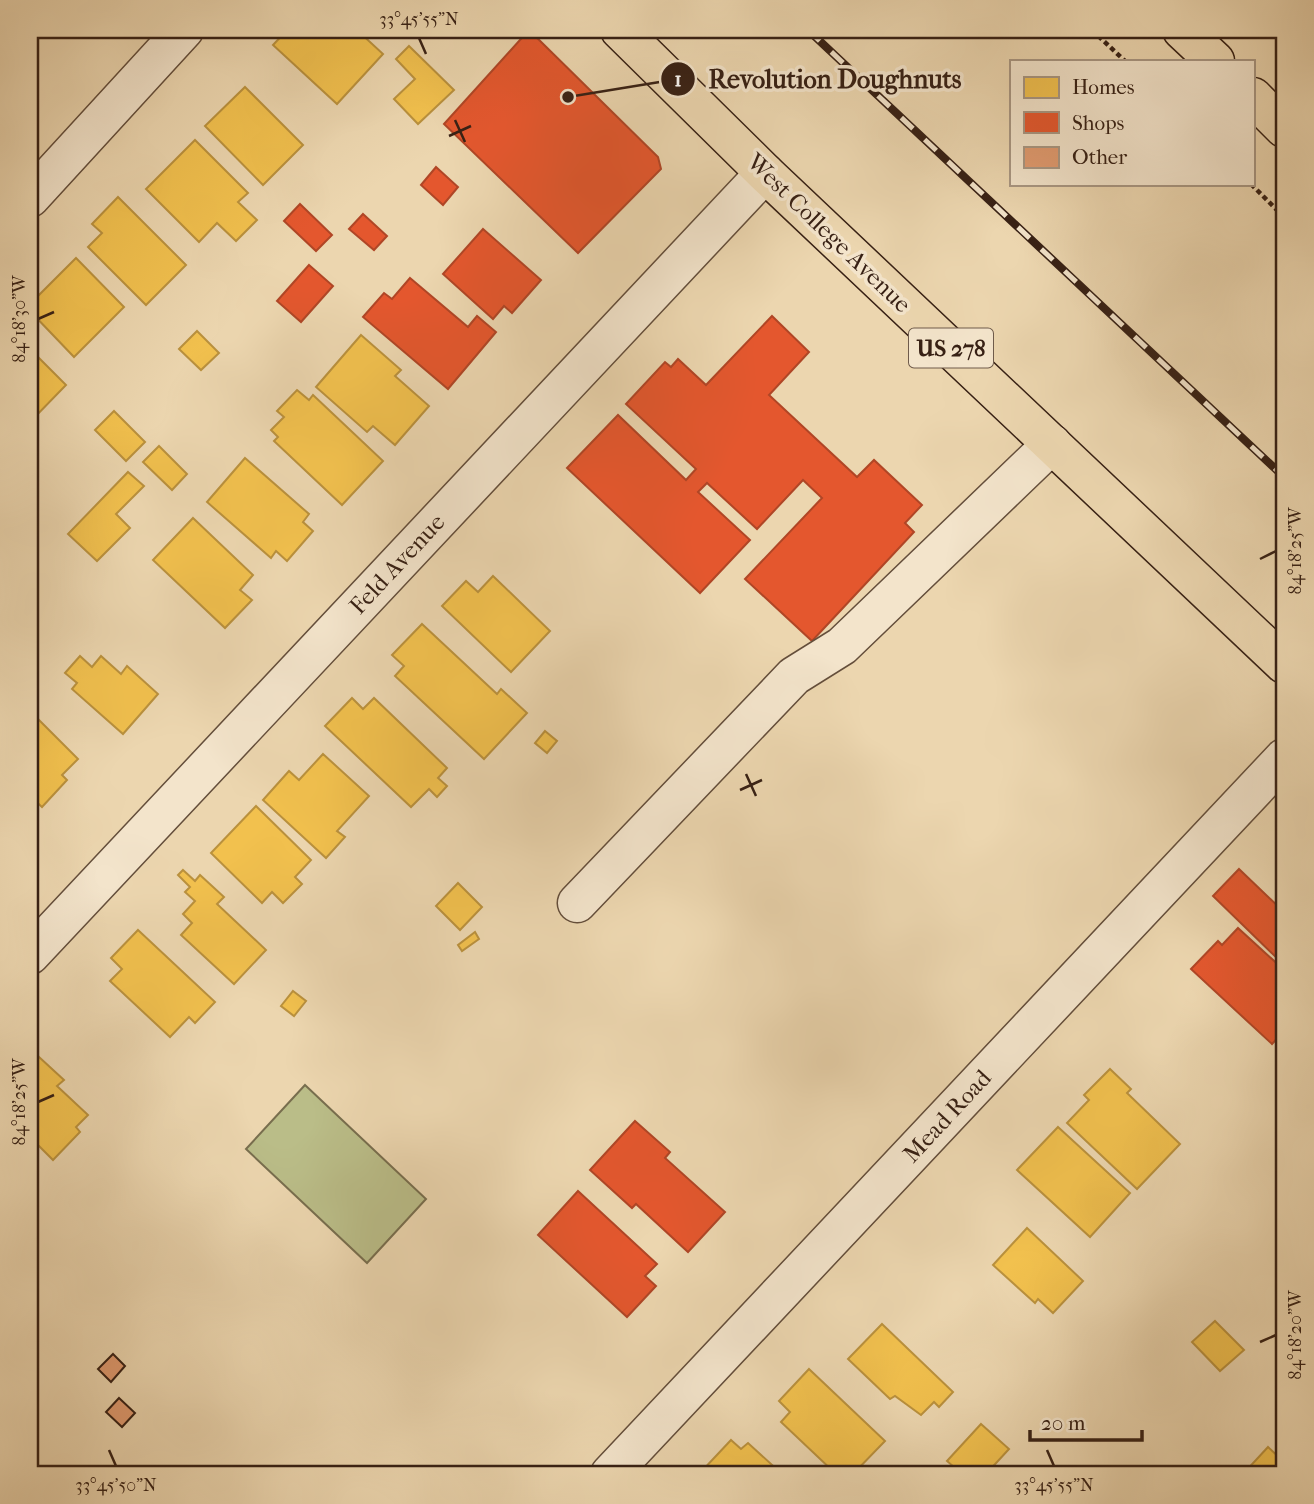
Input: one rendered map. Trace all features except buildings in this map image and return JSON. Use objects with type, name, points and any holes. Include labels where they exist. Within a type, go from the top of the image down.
[{"type":"main road","name":"West College Avenue","points":[[621,30],[765,173],[1284,664]]},
{"type":"main road","points":[[1183,30],[1214,60]]},
{"type":"main road","points":[[1254,98],[1284,128]]},
{"type":"street","points":[[30,198],[184,30]]},
{"type":"street","name":"Feld Avenue","points":[[30,956],[765,173]]},
{"type":"street","points":[[578,902],[794,676],[842,646],[1052,444]]},
{"type":"street","name":"Mead Road","points":[[610,1474],[1284,758]]},
{"type":"path","points":[[1092,30],[1124,60]]},
{"type":"path","points":[[1253,186],[1284,217]]},
{"type":"green space","points":[[305,1085],[426,1199],[367,1263],[246,1149]]},
{"type":"railway","points":[[808,30],[1284,477]]},
{"type":"place","name":"Revolution Doughnuts","points":[[568,97]]}]
